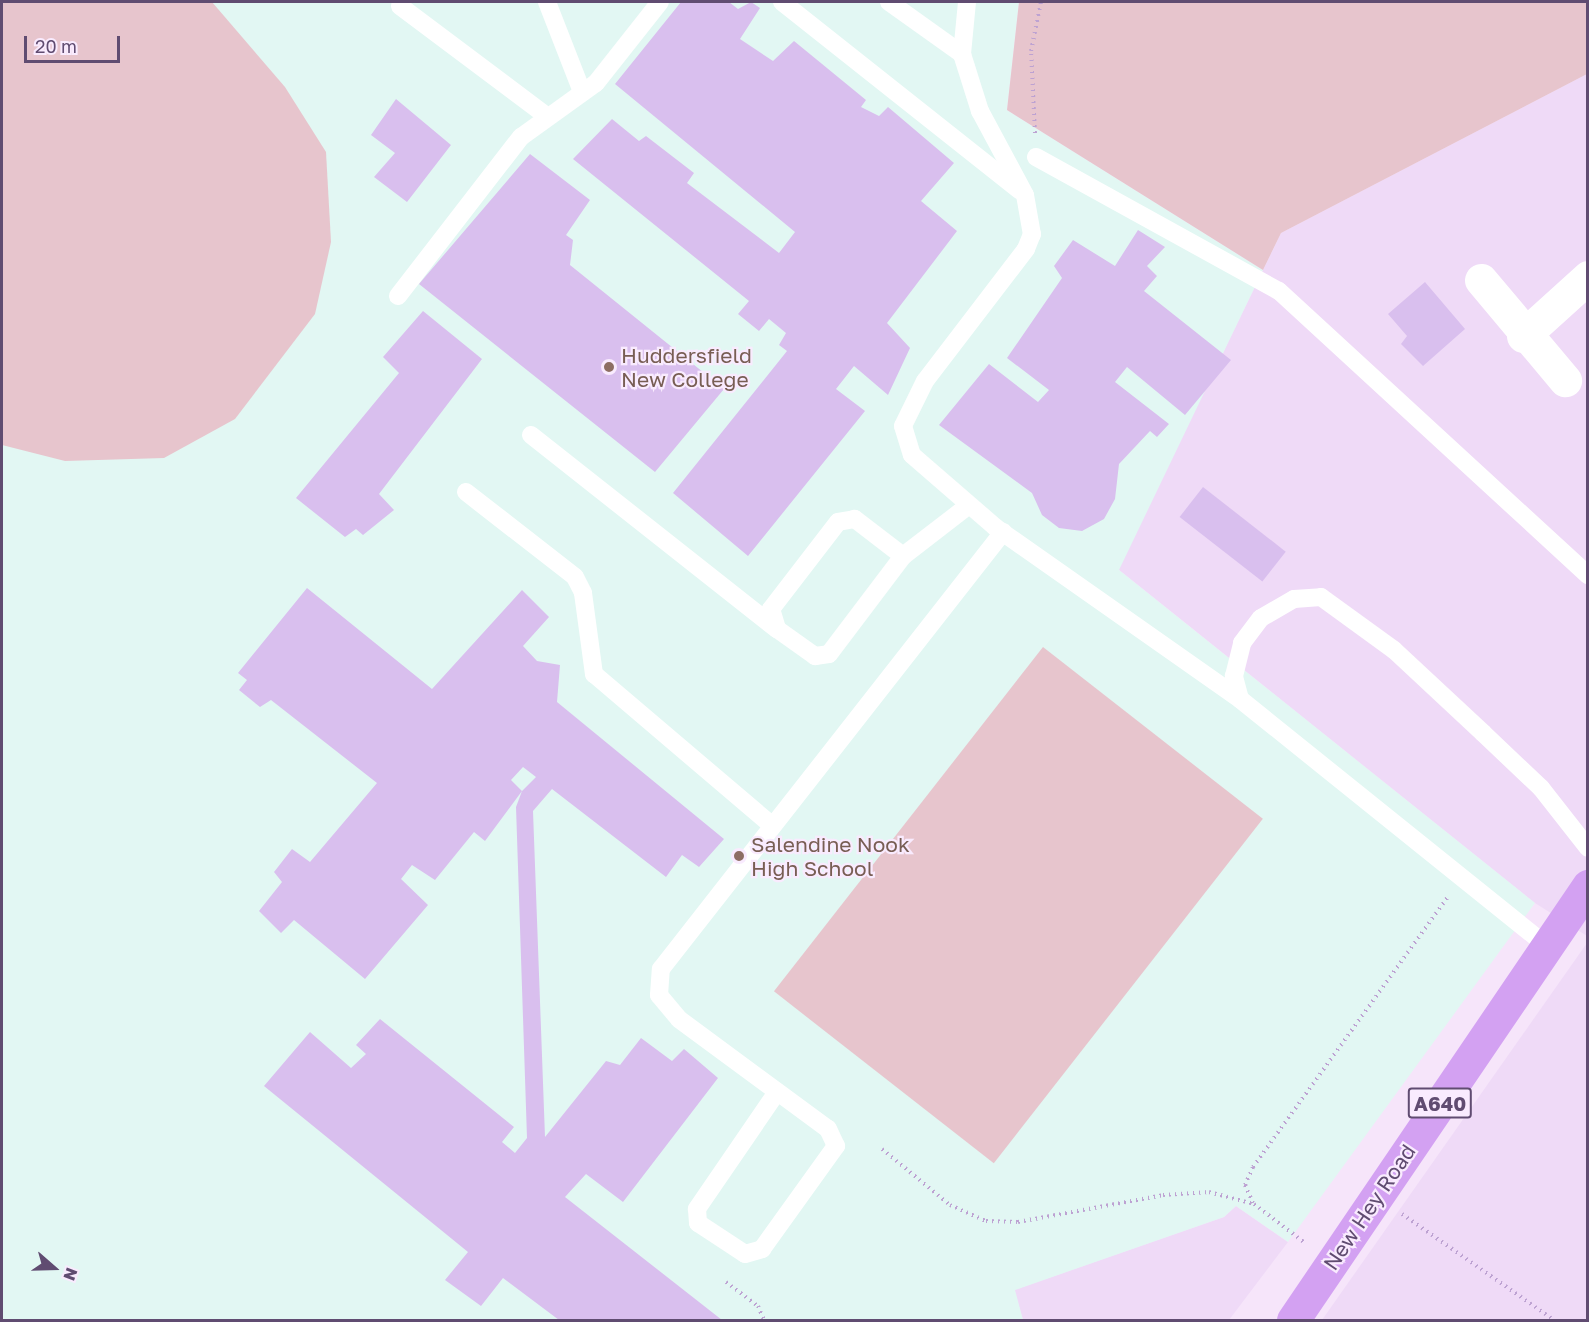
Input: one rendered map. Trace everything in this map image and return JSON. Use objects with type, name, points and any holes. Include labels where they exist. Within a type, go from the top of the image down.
[{"type":"highway","name":"New Hey Road","points":[[1293,1320],[1587,886]]},
{"type":"street","points":[[1523,336],[1587,277]]},
{"type":"street","points":[[1481,280],[1523,336],[1565,380]]},
{"type":"lane","points":[[547,2],[582,92]]},
{"type":"lane","points":[[398,296],[521,137],[545,115],[596,83],[660,2]]},
{"type":"lane","points":[[782,2],[1026,195]]},
{"type":"lane","points":[[889,2],[962,54]]},
{"type":"lane","points":[[967,2],[962,54],[980,111],[1026,195],[1032,234],[1026,249],[925,381],[903,426],[912,455],[968,506],[1240,699],[1547,946]]},
{"type":"lane","points":[[400,6],[545,115]]},
{"type":"lane","points":[[1036,157],[1279,291],[1587,575]]},
{"type":"lane","points":[[531,435],[777,629],[815,656],[829,654],[903,556],[968,506]]},
{"type":"lane","points":[[466,492],[575,577],[583,593],[594,674],[770,824]]},
{"type":"lane","points":[[777,629],[771,609],[838,522],[855,519],[903,556]]},
{"type":"lane","points":[[777,1092],[697,1209],[698,1222],[746,1254],[762,1249],[836,1146],[828,1130],[679,1018],[659,994],[661,969],[770,824],[1003,532]]},
{"type":"lane","points":[[1240,699],[1234,676],[1242,643],[1262,618],[1294,599],[1321,597],[1394,650],[1484,733],[1541,788],[1587,848]]},
{"type":"path","points":[[1036,157],[1031,51],[1041,2]]},
{"type":"path","points":[[1254,1204],[1245,1185],[1253,1167],[1463,879]]},
{"type":"path","points":[[882,1149],[950,1205],[986,1221],[1018,1222],[1163,1195],[1209,1192],[1254,1204],[1331,1264]]},
{"type":"path","points":[[1377,1196],[1554,1320]]},
{"type":"path","points":[[726,1282],[758,1306],[764,1320]]},
{"type":"shaded area","points":[[2,2],[1019,2],[1007,110],[1263,270],[1119,570],[1535,903],[1288,1242],[1236,1206],[1224,1217],[1015,1290],[1023,1320],[2,1320]]},
{"type":"shaded area","points":[[2,2],[212,2],[285,87],[326,152],[331,242],[315,314],[235,419],[164,458],[65,461],[2,445]]},
{"type":"shaded area","points":[[1019,2],[1587,2],[1587,74],[1281,233],[1263,270],[1007,110]]},
{"type":"shaded area","points":[[1587,74],[1587,936],[1535,903],[1118,569],[1281,233]]},
{"type":"shaded area","points":[[1043,647],[1263,819],[994,1163],[774,991]]},
{"type":"shaded area","points":[[1587,943],[1587,1320],[1322,1320]]},
{"type":"shaded area","points":[[1236,1206],[1288,1242],[1229,1320],[1023,1320],[1014,1290],[1224,1217]]},
{"type":"building","points":[[681,2],[729,2],[738,9],[751,2],[760,8],[740,39],[773,61],[794,41],[866,100],[861,107],[879,116],[888,107],[954,163],[921,201],[957,231],[887,323],[910,348],[888,395],[854,366],[836,389],[865,411],[748,556],[673,493],[787,351],[779,345],[786,333],[769,319],[759,331],[738,314],[749,301],[573,159],[612,119],[639,141],[646,136],[694,173],[687,183],[779,253],[795,232],[615,84]]},
{"type":"building","points":[[396,99],[451,145],[407,202],[374,177],[395,153],[371,135]]},
{"type":"building","points":[[530,154],[590,200],[566,235],[573,240],[570,265],[724,389],[655,472],[419,284]]},
{"type":"building","points":[[1138,230],[1165,247],[1147,266],[1157,276],[1144,291],[1231,360],[1185,415],[1127,367],[1115,382],[1169,424],[1157,437],[1150,431],[1119,464],[1115,499],[1104,519],[1082,531],[1059,528],[1042,515],[1032,493],[939,425],[989,364],[1038,402],[1049,390],[1007,358],[1062,278],[1054,266],[1073,240],[1115,266]]},
{"type":"building","points":[[1425,282],[1465,329],[1423,366],[1401,344],[1407,336],[1388,314]]},
{"type":"building","points":[[423,311],[482,359],[379,494],[394,510],[363,535],[356,529],[345,537],[296,498],[399,373],[383,357]]},
{"type":"building","points":[[1203,487],[1286,552],[1262,582],[1180,517]]},
{"type":"building","points":[[307,588],[432,689],[522,590],[549,617],[523,646],[537,661],[560,665],[557,702],[724,839],[699,867],[682,855],[666,877],[552,789],[533,811],[545,1137],[606,1061],[620,1065],[641,1038],[672,1061],[684,1049],[718,1078],[623,1202],[586,1174],[565,1197],[722,1320],[559,1320],[503,1278],[481,1306],[445,1280],[468,1252],[264,1086],[310,1032],[351,1068],[366,1054],[356,1045],[380,1019],[514,1127],[502,1142],[515,1153],[527,1138],[516,807],[522,791],[485,841],[474,832],[435,880],[412,865],[401,879],[428,905],[365,979],[294,920],[281,933],[259,911],[282,882],[274,872],[292,849],[310,862],[377,783],[271,700],[260,707],[239,690],[247,680],[238,673]],"holes":[[[523,767],[536,777],[522,791],[511,780]]]},
{"type":"place","name":"Huddersfield New College","points":[[609,367]]},
{"type":"place","name":"Salendine Nook High School","points":[[739,856]]}]
